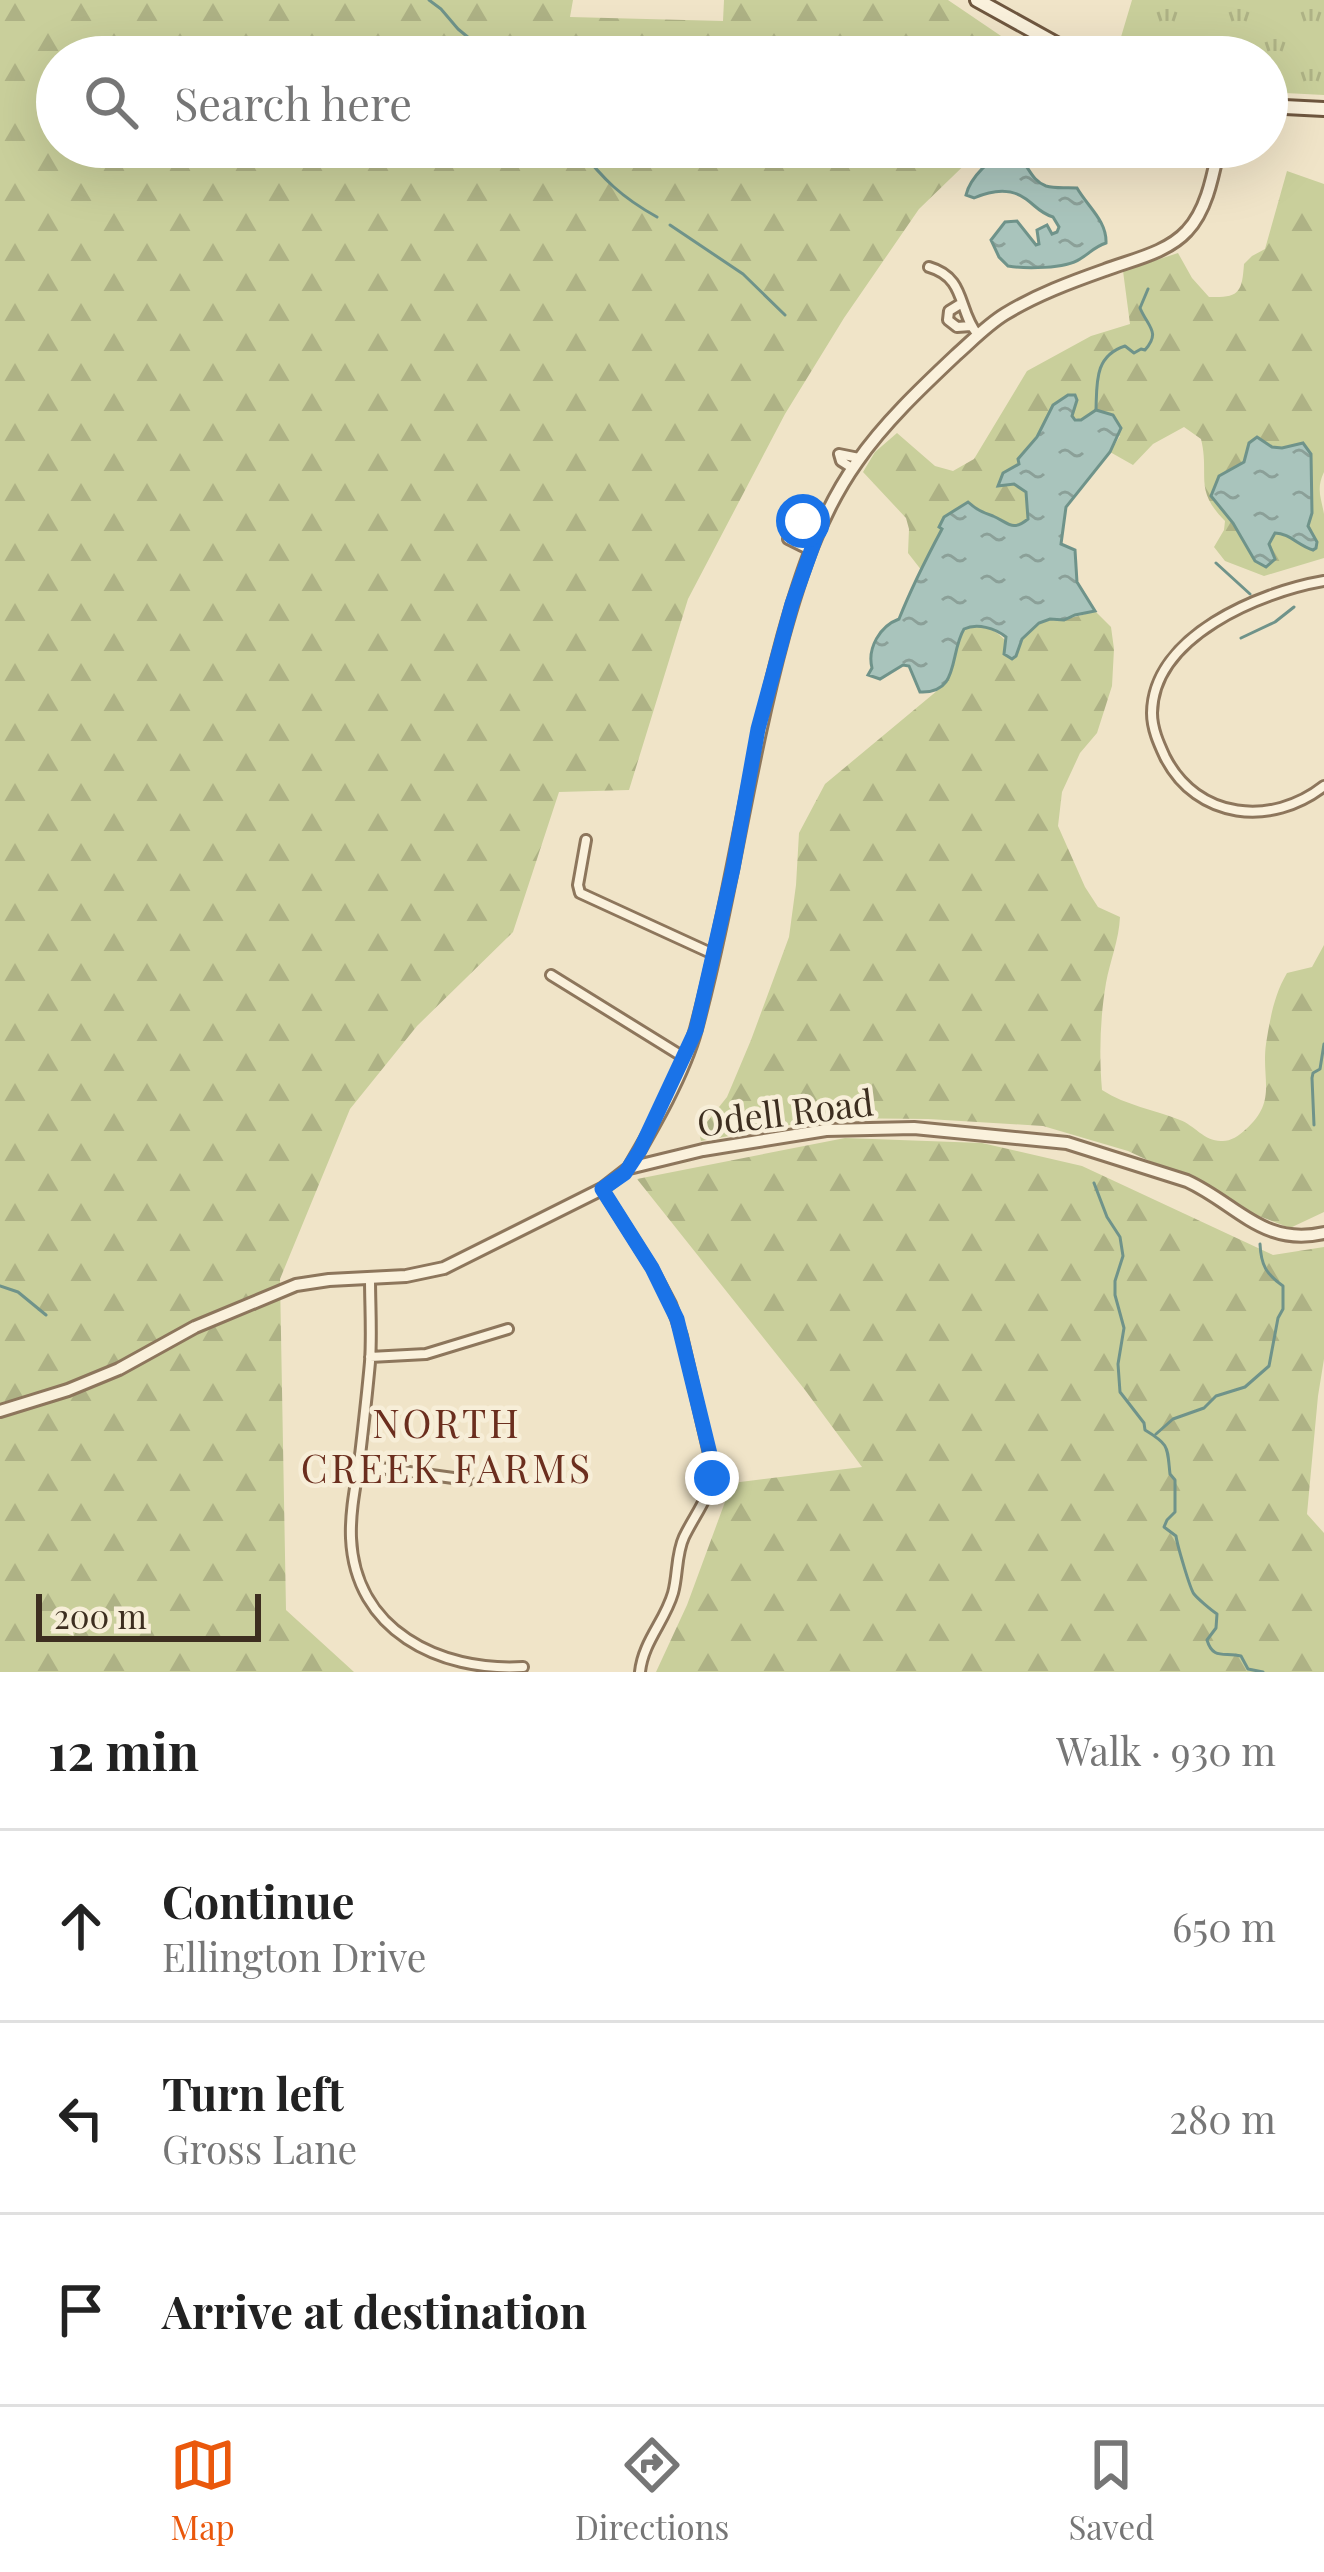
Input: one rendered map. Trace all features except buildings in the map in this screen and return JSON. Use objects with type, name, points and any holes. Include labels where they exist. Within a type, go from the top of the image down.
[{"type":"main road","points":[[977,0],[994,4],[1046,36]]},
{"type":"main road","points":[[1288,107],[1324,110]]},
{"type":"street","points":[[629,1168],[696,1030],[758,729],[792,604],[830,503],[856,463],[975,331],[1027,302],[1180,238],[1196,220],[1213,168]]},
{"type":"street","points":[[929,267],[950,278],[975,331]]},
{"type":"street","points":[[962,303],[949,310],[948,320],[975,331]]},
{"type":"street","points":[[811,550],[788,539],[791,528],[800,521],[820,526]]},
{"type":"street","points":[[1324,581],[1272,594],[1215,622],[1164,670],[1152,711],[1156,736],[1172,770],[1209,802],[1271,812],[1303,801],[1324,786]]},
{"type":"street","points":[[586,840],[580,893],[713,954]]},
{"type":"street","points":[[551,975],[685,1058]]},
{"type":"street","name":"Odell Road","points":[[0,1411],[118,1369],[195,1327],[280,1291],[308,1283],[406,1276],[444,1268],[602,1189],[629,1168],[703,1150],[826,1130],[914,1128],[1020,1136],[1086,1148],[1187,1180],[1274,1233],[1298,1237],[1324,1232]]},
{"type":"street","points":[[602,1189],[671,1304],[712,1467],[710,1487],[682,1541],[673,1596],[645,1650],[640,1672]]},
{"type":"street","points":[[370,1278],[370,1357],[352,1520],[353,1554],[368,1596],[404,1639],[446,1660],[482,1668],[523,1667]]},
{"type":"street","points":[[370,1357],[441,1351],[508,1329]]},
{"type":"street","points":[[358,1465],[468,1480]]},
{"type":"green space","points":[[0,0],[573,0],[570,17],[723,21],[724,0],[948,0],[1001,36],[36,36],[36,168],[961,168],[919,209],[785,414],[688,599],[629,790],[559,792],[513,932],[417,1026],[350,1109],[280,1279],[286,1610],[354,1672],[0,1672]]},
{"type":"green space","points":[[1132,0],[1324,0],[1324,95],[1288,93],[1288,36],[1121,36]]},
{"type":"green space","points":[[1287,171],[1324,184],[1324,472],[1320,488],[1324,558],[1264,576],[1225,561],[1214,547],[1225,521],[1206,491],[1201,439],[1184,427],[1153,444],[1133,465],[1110,452],[1120,436],[1071,416],[1075,395],[1054,405],[1037,437],[1018,459],[1020,463],[999,486],[1014,484],[1026,492],[1028,519],[1011,527],[968,502],[944,517],[941,534],[922,571],[908,553],[906,518],[863,472],[875,452],[897,433],[935,466],[953,471],[974,459],[1027,371],[1091,336],[1130,324],[1123,271],[1178,253],[1209,297],[1237,292],[1244,264],[1265,249]]},
{"type":"green space","points":[[1095,611],[1111,627],[1112,686],[1097,733],[1080,753],[1062,792],[1058,826],[1098,907],[1120,917],[1102,1010],[1102,1090],[1180,1120],[1209,1138],[1224,1141],[1237,1136],[1255,1119],[1265,1100],[1266,1044],[1283,981],[1287,973],[1312,967],[1324,945],[1324,1212],[1290,1228],[1128,1151],[1043,1126],[829,1118],[701,1141],[699,1132],[727,1097],[789,937],[799,833],[825,784],[944,685],[964,629],[981,627],[995,632],[1016,656],[1027,634],[1041,622]]},
{"type":"green space","points":[[845,1138],[982,1143],[1082,1166],[1273,1255],[1324,1247],[1324,1359],[1307,1514],[1324,1533],[1324,1672],[656,1672],[687,1605],[732,1483],[862,1467],[637,1179]]},
{"type":"water","points":[[1027,168],[1040,183],[1077,188],[1100,221],[1106,243],[1065,265],[1008,266],[991,240],[1005,222],[1017,221],[1036,245],[1037,230],[1047,225],[1052,234],[1059,227],[1053,217],[1013,193],[966,195],[982,169]]},
{"type":"water","points":[[1068,395],[1077,400],[1075,420],[1096,410],[1113,415],[1121,428],[1110,452],[1066,507],[1061,544],[1075,550],[1077,582],[1095,611],[1039,623],[1022,639],[1012,659],[1004,654],[1006,637],[1002,634],[980,627],[964,629],[948,680],[933,691],[920,692],[909,666],[880,679],[868,675],[876,639],[899,619],[944,517],[968,502],[1010,525],[1028,519],[1026,492],[1014,484],[998,486],[1003,473],[1019,464],[1053,405]]},
{"type":"water","points":[[1257,437],[1272,447],[1303,443],[1311,454],[1308,526],[1316,548],[1275,533],[1269,544],[1275,559],[1266,567],[1255,561],[1211,496],[1219,476],[1244,462],[1249,443]]},
{"type":"waterway","points":[[429,0],[466,36]]},
{"type":"waterway","points":[[595,168],[657,217]]},
{"type":"waterway","points":[[670,225],[743,274],[785,315]]},
{"type":"waterway","points":[[1096,410],[1099,372],[1108,356],[1125,346],[1134,353],[1145,350],[1152,339],[1152,329],[1140,308],[1148,289]]},
{"type":"waterway","points":[[1216,563],[1250,594]]},
{"type":"waterway","points":[[1241,638],[1294,607]]},
{"type":"waterway","points":[[1314,1125],[1312,1078],[1320,1069],[1324,1044]]},
{"type":"waterway","points":[[1094,1183],[1120,1237],[1123,1256],[1115,1281],[1124,1328],[1118,1364],[1120,1392],[1145,1430],[1166,1448],[1175,1480],[1175,1512],[1164,1527],[1176,1536],[1194,1594],[1217,1614],[1209,1646],[1216,1653],[1241,1656],[1248,1669],[1263,1672]]},
{"type":"waterway","points":[[1156,1434],[1173,1419],[1204,1408],[1216,1396],[1245,1387],[1269,1366],[1283,1309],[1283,1286],[1266,1268],[1260,1244]]},
{"type":"waterway","points":[[0,1286],[18,1292],[46,1315]]},
{"type":"district","name":"NORTH CREEK FARMS","points":[[447,1444]]},
{"type":"route","points":[[712,1478],[677,1319],[652,1268],[602,1189],[625,1173],[640,1150],[696,1030],[758,729],[792,604],[820,526],[803,521]]}]
